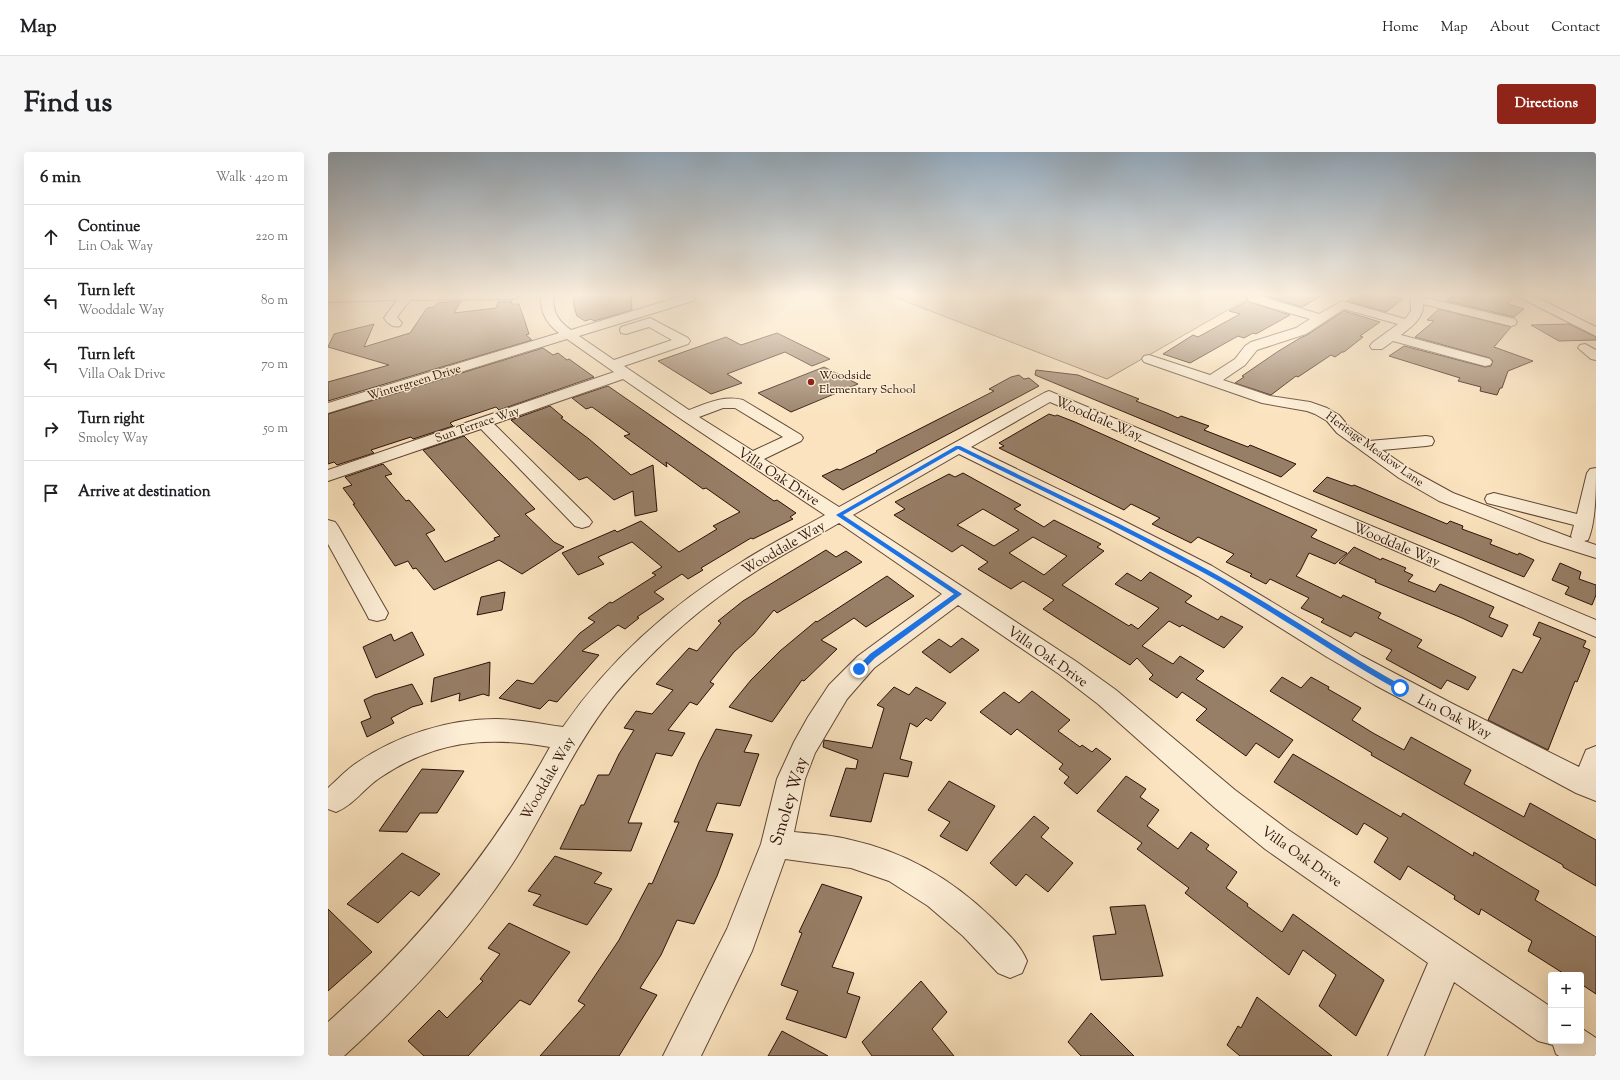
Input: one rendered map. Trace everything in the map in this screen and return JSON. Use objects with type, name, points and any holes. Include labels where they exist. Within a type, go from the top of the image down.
[{"type":"street","name":"Villa Oak Drive","points":[[571,337],[687,416],[958,594],[1087,682],[1225,799],[1276,839],[1548,1026]]},
{"type":"street","points":[[575,340],[583,337]]},
{"type":"street","name":"Sun Terrace Way","points":[[575,340],[587,337]]},
{"type":"street","name":"Sun Terrace Way","points":[[328,476],[483,422],[620,369],[683,341],[676,337]]},
{"type":"street","points":[[1212,381],[1240,362],[1249,348],[1256,344],[1280,337]]},
{"type":"street","points":[[1377,346],[1388,337]]},
{"type":"street","points":[[1394,337],[1485,362]]},
{"type":"street","name":"Wintergreen Drive","points":[[328,408],[575,340]]},
{"type":"street","name":"Heritage Meadow Lane","points":[[1149,359],[1267,400],[1310,407],[1321,411],[1332,418],[1343,430],[1405,474],[1446,497],[1587,549]]},
{"type":"street","name":"Wooddale Way","points":[[328,1046],[397,982],[430,947],[456,916],[506,847],[587,713],[618,676],[655,637],[709,592],[739,572],[1048,396],[1596,628]]},
{"type":"street","points":[[687,416],[721,403],[738,403],[794,438],[752,458]]},
{"type":"street","points":[[483,422],[582,522]]},
{"type":"street","points":[[1366,446],[1426,440]]},
{"type":"street","name":"Lin Oak Way","points":[[958,447],[1156,545],[1207,572],[1257,601],[1352,661],[1591,786]]},
{"type":"street","points":[[1587,549],[1585,522],[1596,473]]},
{"type":"street","points":[[1494,499],[1585,522]]},
{"type":"street","points":[[328,526],[377,613]]},
{"type":"street","name":"Smoley Way","points":[[681,1056],[729,964],[740,939],[776,844],[791,779],[810,736],[835,697],[852,676],[873,656],[958,594]]},
{"type":"street","points":[[336,800],[367,771],[390,757],[412,747],[451,735],[469,731],[502,730],[570,739]]},
{"type":"street","points":[[1591,786],[1596,758]]},
{"type":"street","points":[[776,844],[849,854],[885,864],[905,872],[924,883],[964,913],[1010,961]]},
{"type":"street","points":[[1406,1056],[1447,958]]},
{"type":"street","points":[[1574,1044],[1591,1056]]},
{"type":"shaded area","points":[[998,337],[1180,337],[1107,379]]},
{"type":"building","points":[[333,337],[368,337],[364,347],[396,337],[529,337],[532,340],[328,401],[328,382],[389,365],[328,347]]},
{"type":"building","points":[[725,337],[741,345],[764,337],[786,337],[830,359],[812,366],[785,352],[727,374],[742,383],[711,394],[658,361]]},
{"type":"building","points":[[1190,337],[1236,337],[1190,363],[1163,354]]},
{"type":"building","points":[[1363,337],[1344,352],[1335,357],[1331,355],[1298,377],[1296,376],[1271,395],[1235,383],[1244,377],[1242,376],[1300,338]]},
{"type":"building","points":[[1416,337],[1502,337],[1494,347],[1533,361],[1508,371],[1502,388],[1500,388],[1497,395],[1480,391],[1481,387],[1458,381],[1460,378],[1389,356],[1404,346],[1485,367],[1491,366],[1493,361],[1490,358]]},
{"type":"building","points":[[1552,337],[1596,337],[1596,340],[1559,341]]},
{"type":"building","points":[[543,348],[553,355],[558,353],[567,360],[569,359],[594,377],[499,410],[496,407],[454,421],[450,423],[453,426],[413,439],[411,437],[371,450],[374,453],[337,465],[334,462],[328,464],[328,414]]},
{"type":"building","points":[[824,367],[858,384],[791,412],[758,393]]},
{"type":"building","points":[[1036,370],[1078,375],[1139,399],[1136,401],[1178,418],[1181,416],[1209,426],[1204,430],[1248,447],[1250,445],[1296,464],[1281,477],[1035,375]]},
{"type":"building","points":[[1019,375],[1024,379],[1029,378],[1039,386],[843,490],[822,476],[837,469],[840,470],[877,452],[876,451],[994,391],[989,389],[1011,377]]},
{"type":"building","points":[[608,386],[774,501],[777,500],[796,513],[790,517],[793,519],[753,539],[751,538],[701,568],[703,570],[688,579],[682,574],[654,592],[664,599],[637,617],[639,618],[625,629],[618,625],[582,651],[599,655],[557,702],[549,700],[540,709],[499,698],[517,680],[533,684],[580,633],[595,622],[588,618],[610,602],[612,603],[656,575],[652,573],[662,567],[632,542],[598,557],[604,564],[578,575],[562,553],[615,530],[617,532],[641,521],[679,552],[717,529],[713,526],[740,512],[706,488],[703,489],[666,462],[667,467],[624,436],[630,434],[592,407],[586,409],[572,398]]},
{"type":"building","points":[[550,406],[563,417],[561,418],[589,439],[631,475],[653,465],[657,511],[635,516],[633,491],[614,500],[587,477],[579,480],[511,420]]},
{"type":"building","points":[[1049,414],[1055,416],[1057,415],[1075,422],[1317,530],[1311,537],[1347,553],[1335,564],[1309,553],[1296,576],[1341,598],[1343,595],[1381,613],[1378,618],[1422,640],[1417,647],[1476,677],[1468,690],[1447,680],[1441,689],[1386,659],[1392,650],[1355,632],[1351,637],[1321,622],[1324,619],[1301,608],[1309,598],[1270,579],[1266,584],[1250,576],[1252,574],[1226,562],[1234,554],[1198,537],[1191,543],[1152,524],[1160,518],[1131,504],[1124,510],[999,448],[1004,446],[999,443]]},
{"type":"building","points":[[464,436],[535,509],[525,514],[554,542],[564,547],[522,574],[499,560],[434,590],[416,568],[413,569],[408,561],[395,566],[343,488],[352,485],[345,477],[383,464],[392,474],[385,476],[406,501],[409,500],[435,530],[426,534],[445,562],[495,540],[494,538],[500,536],[423,450]]},
{"type":"building","points":[[963,473],[1021,505],[1014,509],[1044,527],[1054,520],[1101,544],[1097,547],[1104,551],[1062,585],[1129,626],[1131,624],[1138,629],[1159,608],[1115,584],[1127,573],[1141,581],[1150,572],[1192,596],[1185,602],[1218,620],[1221,616],[1243,627],[1224,648],[1182,625],[1180,627],[1169,621],[1142,646],[1173,664],[1180,656],[1204,671],[1196,679],[1293,740],[1279,758],[1256,743],[1246,756],[1196,720],[1207,709],[1182,692],[1177,698],[1149,679],[1153,675],[1137,658],[1130,665],[1043,609],[1054,600],[1023,581],[1011,589],[978,569],[988,562],[962,545],[952,552],[894,515],[905,509],[895,502],[949,474],[955,477]],"holes":[[[983,509],[1019,530],[994,546],[957,525]],[[1033,537],[1067,556],[1044,575],[1009,553]]]},
{"type":"building","points":[[1327,477],[1352,486],[1354,485],[1447,524],[1450,521],[1463,526],[1462,529],[1492,540],[1490,544],[1518,555],[1519,553],[1534,560],[1524,577],[1313,491]]},
{"type":"building","points":[[1354,547],[1381,560],[1382,558],[1406,568],[1404,571],[1413,575],[1408,581],[1435,592],[1440,584],[1494,607],[1489,617],[1508,625],[1502,637],[1462,618],[1375,582],[1376,580],[1339,563]]},
{"type":"building","points":[[826,550],[836,557],[846,551],[862,562],[777,613],[774,610],[754,634],[734,652],[710,682],[714,684],[697,705],[690,702],[668,730],[685,733],[672,756],[656,753],[628,823],[642,823],[631,851],[560,849],[581,805],[584,805],[598,775],[609,775],[619,754],[634,730],[624,728],[636,711],[652,714],[673,690],[656,684],[689,648],[697,651],[721,623],[718,621],[743,601]]},
{"type":"building","points":[[1560,563],[1581,572],[1579,579],[1596,585],[1596,595],[1592,605],[1565,594],[1569,587],[1552,580]]},
{"type":"building","points":[[887,576],[914,596],[866,627],[854,618],[821,640],[837,649],[804,681],[802,680],[772,722],[729,707],[751,680],[780,651],[816,621],[817,622]]},
{"type":"building","points":[[505,592],[502,610],[477,615],[481,597]]},
{"type":"building","points":[[1539,622],[1586,641],[1583,647],[1590,650],[1577,682],[1575,681],[1548,750],[1488,720],[1513,669],[1522,673],[1541,638],[1533,635]]},
{"type":"building","points":[[412,632],[424,655],[376,678],[363,647],[391,634],[394,641]]},
{"type":"building","points":[[962,638],[979,650],[950,673],[922,652],[939,639],[951,647]]},
{"type":"building","points":[[490,662],[489,696],[483,694],[459,701],[460,693],[431,702],[434,678]]},
{"type":"building","points":[[1282,677],[1301,688],[1311,677],[1329,687],[1328,689],[1361,708],[1352,720],[1373,733],[1404,750],[1411,737],[1471,770],[1464,784],[1524,817],[1530,803],[1596,840],[1596,886],[1563,867],[1563,865],[1371,755],[1372,753],[1270,691]]},
{"type":"building","points":[[412,684],[423,704],[412,707],[391,718],[394,723],[367,737],[361,722],[371,718],[364,700],[374,695]]},
{"type":"building","points":[[894,687],[909,695],[916,687],[946,703],[931,721],[926,718],[917,727],[910,723],[900,759],[912,762],[908,777],[884,773],[871,822],[830,816],[846,768],[856,769],[858,760],[823,747],[824,740],[872,748],[884,708],[877,705]]},
{"type":"building","points":[[1032,691],[1070,720],[1058,731],[1080,747],[1082,745],[1092,752],[1096,748],[1111,759],[1077,794],[1064,783],[1069,777],[1059,769],[1063,764],[1017,729],[1011,735],[980,712],[1004,692],[1019,703]]},
{"type":"building","points":[[716,729],[752,735],[744,752],[759,754],[740,806],[717,803],[706,831],[733,834],[717,876],[694,924],[677,920],[661,955],[640,988],[657,995],[619,1056],[540,1056],[585,1005],[578,1001],[619,940],[649,883],[652,884],[679,822],[674,822],[699,762]]},
{"type":"building","points":[[1293,754],[1401,817],[1403,813],[1473,856],[1474,852],[1539,891],[1535,900],[1596,937],[1596,994],[1584,986],[1584,972],[1561,972],[1528,951],[1532,941],[1481,909],[1479,915],[1454,899],[1455,896],[1408,866],[1400,880],[1374,862],[1388,838],[1364,823],[1357,835],[1274,782]]},
{"type":"building","points":[[422,769],[464,771],[437,813],[420,813],[407,832],[379,831]]},
{"type":"building","points":[[1126,776],[1146,789],[1140,797],[1159,810],[1147,826],[1178,849],[1191,832],[1209,845],[1206,849],[1237,872],[1226,888],[1248,904],[1247,906],[1282,932],[1293,914],[1384,980],[1356,1036],[1319,1006],[1336,975],[1303,950],[1289,975],[1185,893],[1189,888],[1137,849],[1142,843],[1097,811]]},
{"type":"building","points":[[949,781],[995,806],[967,851],[940,836],[950,822],[928,810]]},
{"type":"building","points":[[1034,816],[1049,828],[1041,837],[1073,863],[1048,892],[1026,874],[1016,886],[990,863]]},
{"type":"building","points":[[402,853],[440,874],[419,896],[411,891],[378,923],[347,904]]},
{"type":"building","points":[[555,856],[602,873],[594,883],[612,889],[587,925],[533,905],[541,895],[528,891]]},
{"type":"building","points":[[822,884],[862,897],[832,967],[854,973],[847,993],[860,997],[846,1038],[786,1019],[798,991],[781,985],[802,933],[799,932]]},
{"type":"building","points":[[1145,905],[1163,976],[1101,980],[1093,936],[1116,934],[1110,907]]},
{"type":"building","points":[[328,909],[372,952],[328,991]]},
{"type":"building","points":[[509,923],[570,952],[530,1005],[520,1000],[468,1056],[424,1056],[408,1041],[439,1010],[447,1018],[483,981],[480,979],[500,954],[488,948]]},
{"type":"building","points":[[921,981],[947,1012],[932,1029],[954,1056],[872,1056],[862,1042]]},
{"type":"building","points":[[1257,997],[1332,1056],[1240,1056],[1227,1045],[1238,1026],[1241,1028]]},
{"type":"building","points":[[1091,1013],[1134,1056],[1081,1056],[1068,1042]]},
{"type":"building","points":[[782,1031],[828,1056],[768,1056]]},
{"type":"place","name":"Woodside Elementary School","points":[[811,382]]},
{"type":"route","points":[[859,669],[873,656],[958,594],[839,515],[958,447],[1156,545],[1207,572],[1257,601],[1352,661],[1400,688]]}]
